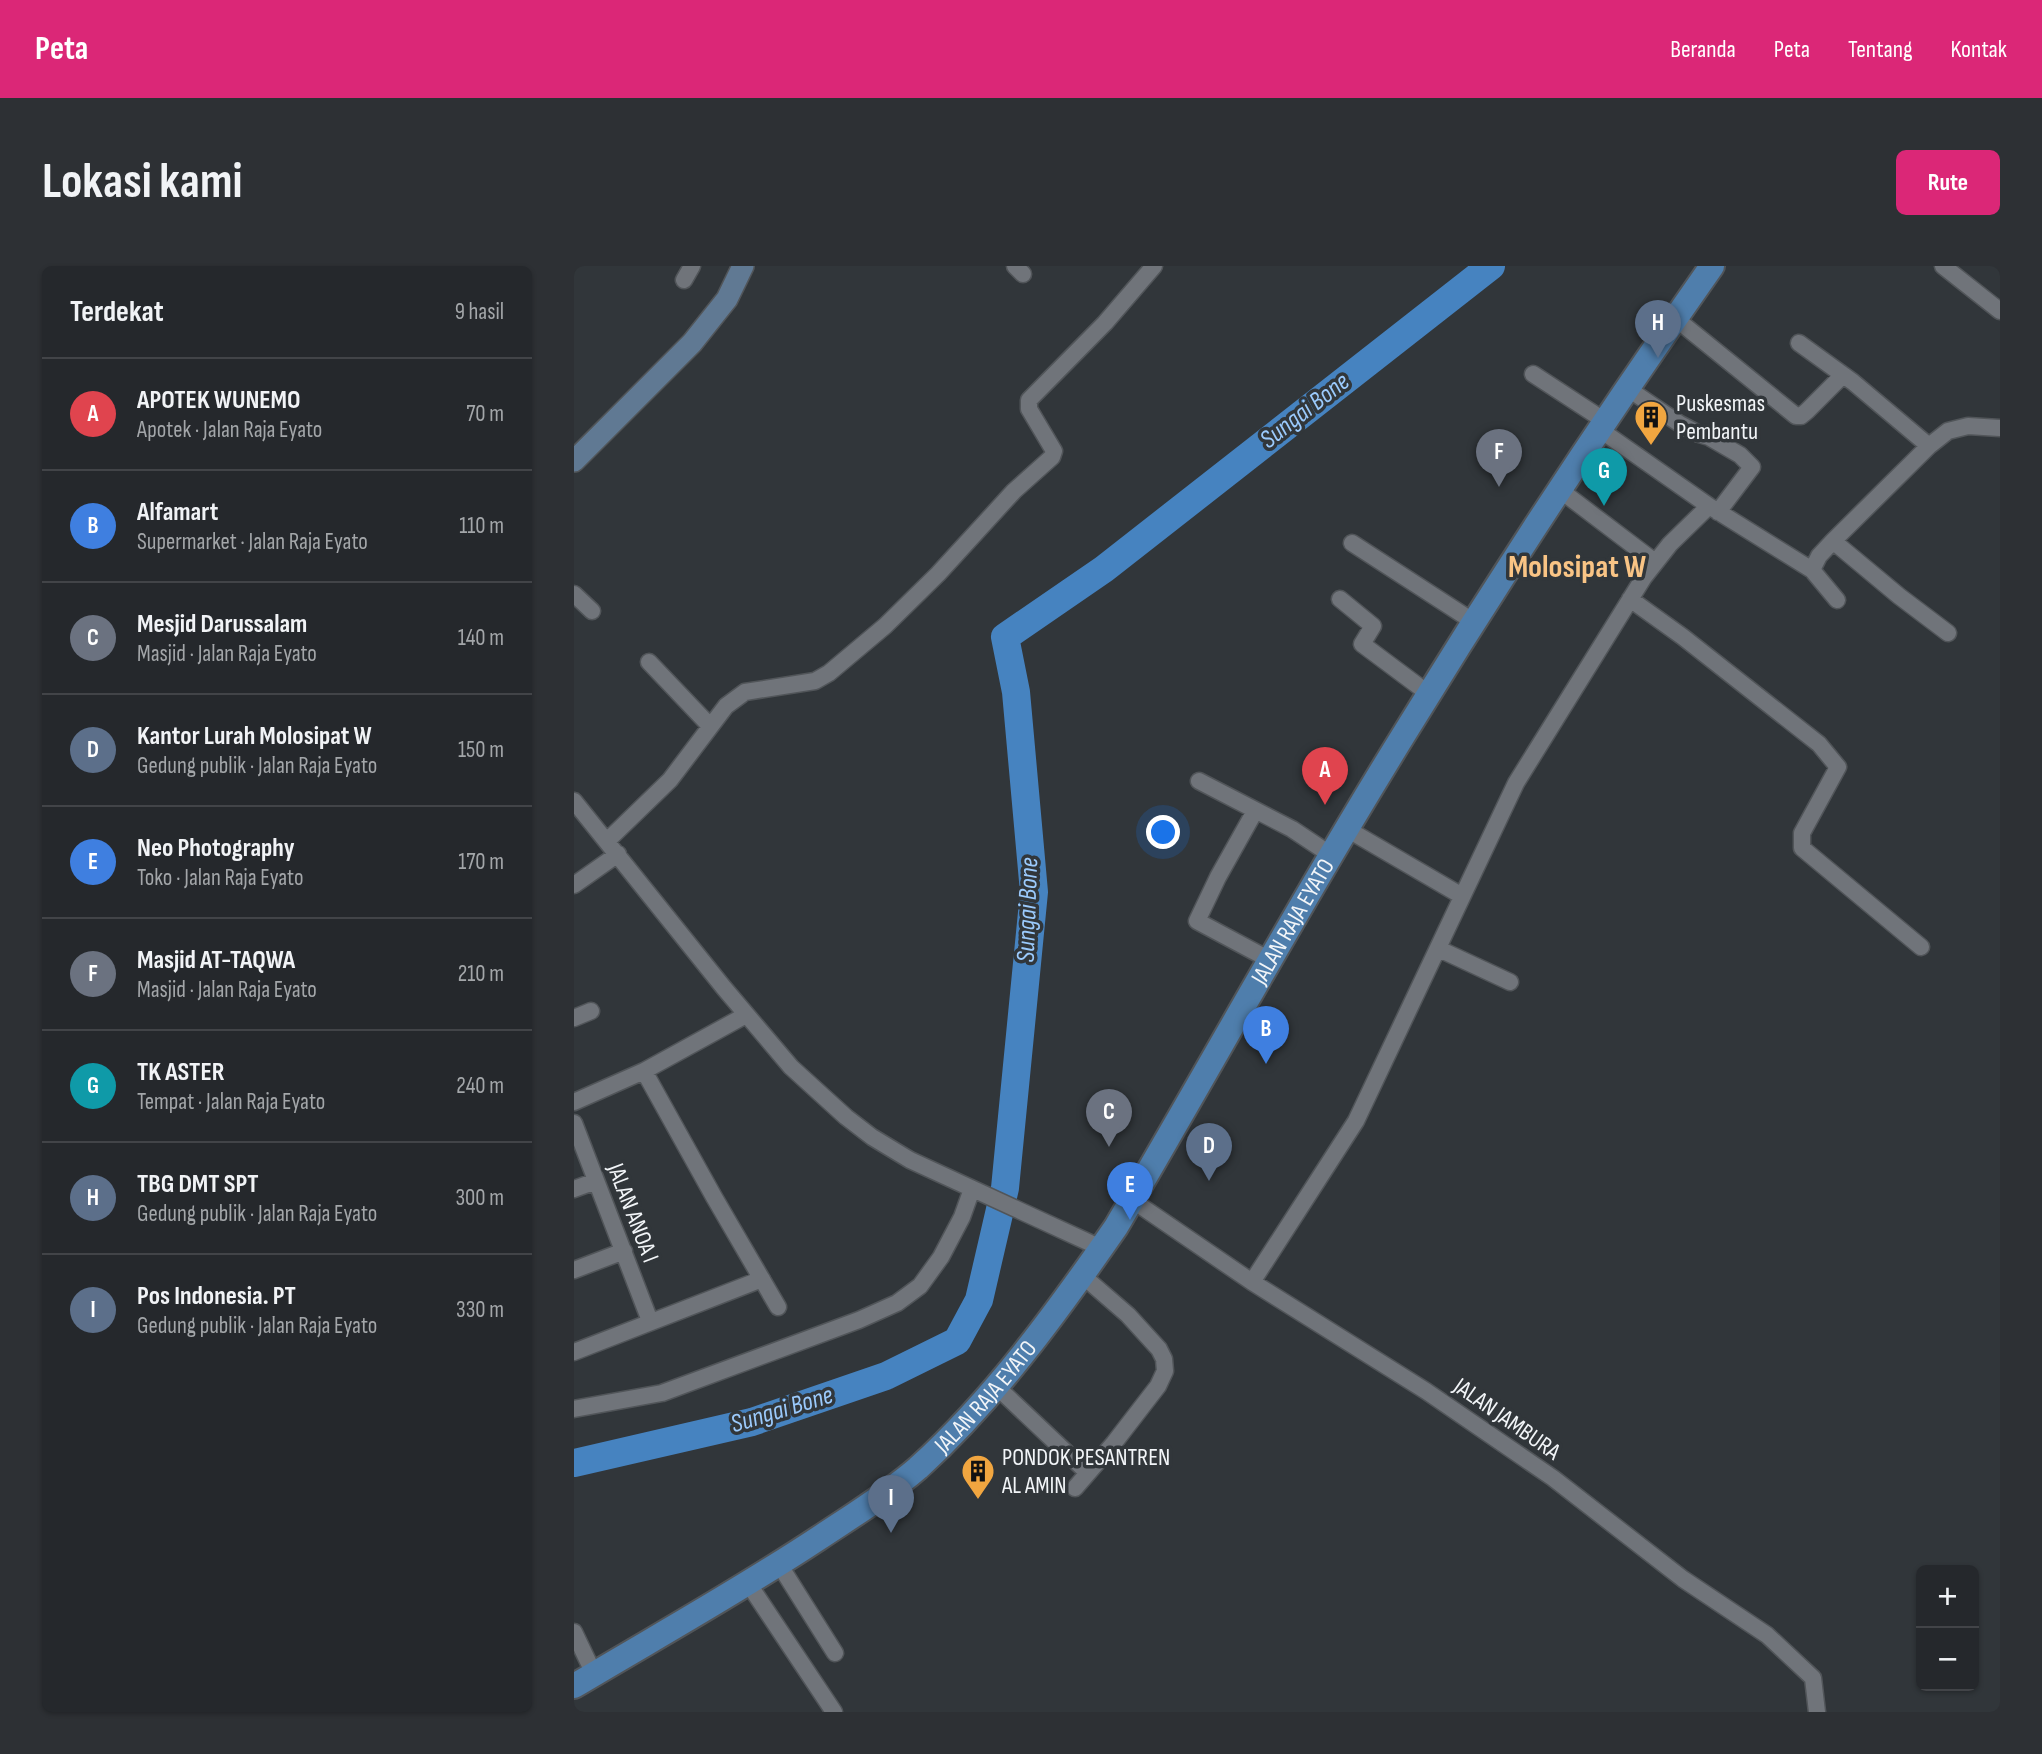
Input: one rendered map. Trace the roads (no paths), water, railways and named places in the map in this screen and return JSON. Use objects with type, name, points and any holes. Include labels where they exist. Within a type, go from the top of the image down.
[{"type":"main road","name":"JALAN RAJA EYATO","points":[[584,1680],[748,1583],[856,1514],[916,1469],[960,1427],[996,1386],[1083,1276],[1132,1200],[1331,855],[1429,694],[1626,388],[1712,266]]},
{"type":"street","points":[[574,461],[692,343],[727,299],[743,266]]},
{"type":"street","points":[[607,841],[670,780],[726,706],[745,692],[815,681],[829,673],[885,626],[938,574],[1014,491],[1052,457],[1054,451],[1029,410],[1030,400],[1105,323],[1154,266]]},
{"type":"street","points":[[1943,266],[2000,311]]},
{"type":"street","points":[[1675,318],[1796,416],[1807,411],[1843,375]]},
{"type":"street","points":[[1799,343],[1843,375],[1929,446]]},
{"type":"street","points":[[1533,374],[1714,509],[1812,570],[1837,600]]},
{"type":"street","points":[[1252,1282],[1356,1121],[1516,783],[1655,562],[1714,509],[1752,467],[1740,455],[1680,424],[1626,388]]},
{"type":"street","points":[[1812,570],[1819,556],[1833,541],[1929,446],[1948,431],[1958,427],[2000,428]]},
{"type":"street","points":[[1560,490],[1655,562]]},
{"type":"street","points":[[1833,541],[1899,597],[1948,633]]},
{"type":"street","points":[[1352,543],[1474,622]]},
{"type":"street","points":[[574,594],[592,611]]},
{"type":"street","points":[[1340,598],[1373,626],[1362,644],[1429,694]]},
{"type":"street","points":[[1630,599],[1683,637],[1819,744],[1838,766],[1802,833],[1802,848],[1920,947]]},
{"type":"street","points":[[649,662],[710,726]]},
{"type":"street","points":[[1199,781],[1292,829],[1331,855]]},
{"type":"street","points":[[574,801],[746,1015],[791,1067],[820,1095],[863,1130],[910,1160],[1101,1248]]},
{"type":"street","points":[[1255,811],[1197,921],[1270,960]]},
{"type":"street","points":[[1347,829],[1462,896]]},
{"type":"street","points":[[574,885],[618,855]]},
{"type":"street","points":[[1439,949],[1510,982]]},
{"type":"street","points":[[574,1018],[591,1011]]},
{"type":"street","points":[[574,1102],[644,1071],[746,1015]]},
{"type":"street","points":[[644,1071],[778,1307]]},
{"type":"street","name":"JALAN ANOA I","points":[[574,1123],[650,1321]]},
{"type":"street","points":[[574,1189],[596,1181]]},
{"type":"street","points":[[574,1409],[662,1394],[897,1303],[920,1286],[941,1257],[974,1190]]},
{"type":"street","name":"JALAN JAMBURA","points":[[1132,1200],[1252,1282],[1437,1398],[1553,1478],[1660,1562],[1767,1635],[1810,1673],[1817,1712]]},
{"type":"street","points":[[574,1270],[624,1251]]},
{"type":"street","points":[[1075,1488],[1158,1386],[1165,1371],[1164,1359],[1159,1349],[1128,1315],[1083,1276]]},
{"type":"street","points":[[574,1352],[762,1279]]},
{"type":"street","points":[[996,1386],[1088,1472]]},
{"type":"street","points":[[779,1564],[835,1653]]},
{"type":"street","points":[[748,1583],[834,1712]]},
{"type":"street","points":[[574,1632],[584,1680]]},
{"type":"waterway","name":"Sungai Bone","points":[[574,1463],[752,1422],[886,1376],[957,1341],[979,1300],[1005,1188],[1034,892],[1016,692],[1005,637],[1104,569],[1491,266]]},
{"type":"place","name":"TBG DMT SPT","points":[[1658,358]]},
{"type":"place","name":"Puskesmas Pembantu","points":[[1651,447]]},
{"type":"place","name":"Masjid AT-TAQWA","points":[[1499,487]]},
{"type":"place","name":"TK ASTER","points":[[1604,506]]},
{"type":"place","name":"APOTEK WUNEMO","points":[[1325,805]]},
{"type":"place","name":"Alfamart","points":[[1266,1064]]},
{"type":"place","name":"Mesjid Darussalam","points":[[1109,1147]]},
{"type":"place","name":"Kantor Lurah Molosipat W","points":[[1209,1181]]},
{"type":"place","name":"Neo Photography","points":[[1130,1220]]},
{"type":"place","name":"PONDOK PESANTREN AL AMIN","points":[[978,1501]]},
{"type":"place","name":"Pos Indonesia. PT","points":[[891,1533]]},
{"type":"district","name":"Molosipat W","points":[[1577,567]]}]
